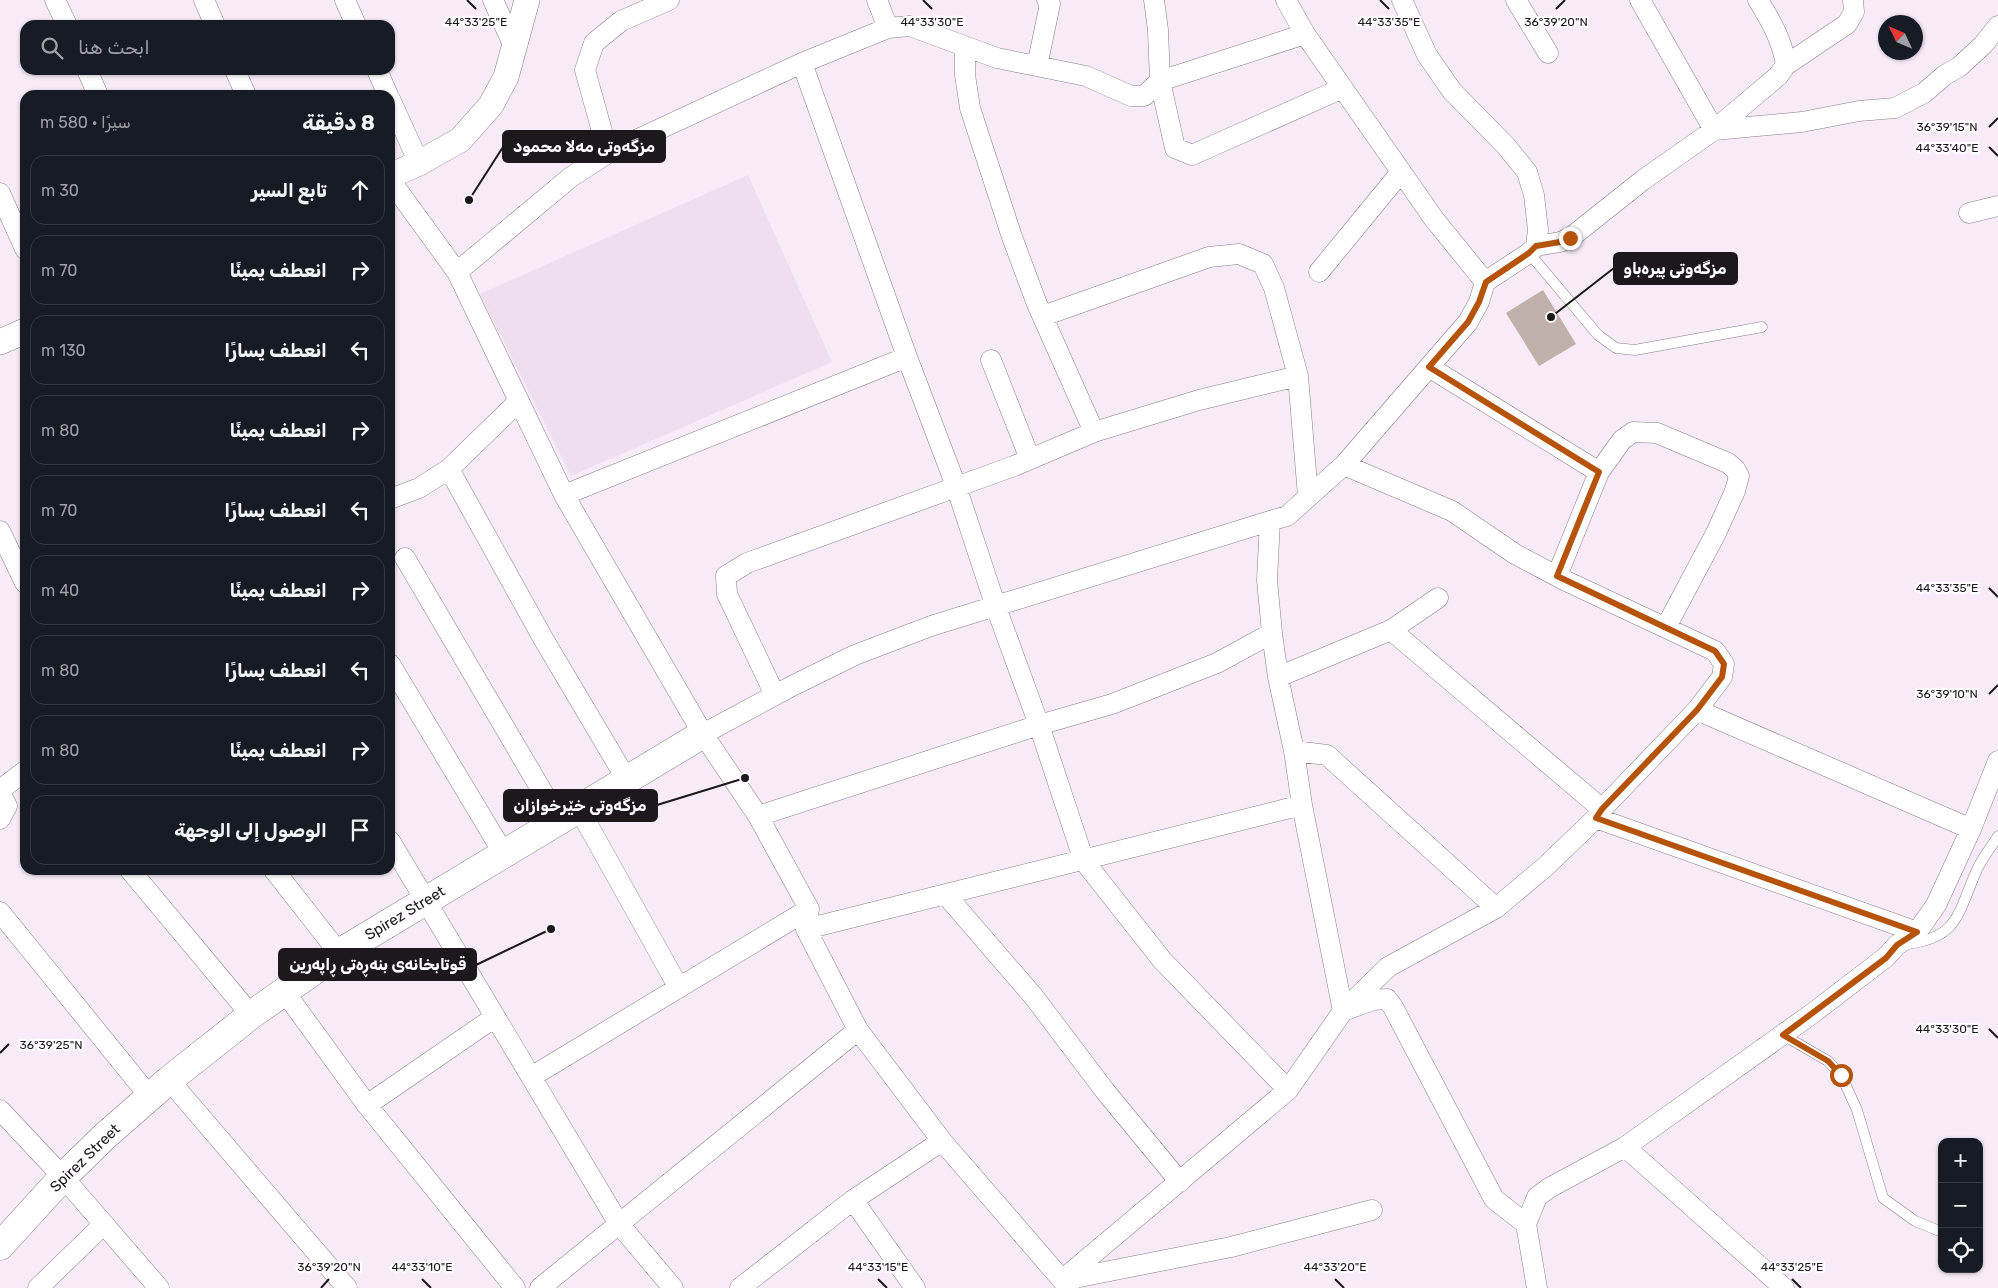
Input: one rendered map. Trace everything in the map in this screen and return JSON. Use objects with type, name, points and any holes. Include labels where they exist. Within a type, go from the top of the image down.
[{"type":"main road","name":"Spirez Street","points":[[0,1246],[63,1178],[159,1088],[251,1015],[338,953],[703,734]]},
{"type":"street","points":[[55,0],[64,20]]},
{"type":"street","points":[[204,0],[213,20]]},
{"type":"street","points":[[345,0],[354,20]]},
{"type":"street","points":[[493,0],[515,49]]},
{"type":"street","points":[[395,174],[419,163],[460,140],[490,105],[506,77],[527,0]]},
{"type":"street","points":[[608,152],[585,70],[594,43],[621,21],[669,0]]},
{"type":"street","points":[[877,0],[888,28]]},
{"type":"street","points":[[1037,66],[1050,4],[1047,0]]},
{"type":"street","points":[[1154,0],[1158,30],[1160,81],[1175,148],[1192,155],[1344,88]]},
{"type":"street","points":[[1286,0],[1305,34],[1434,219],[1486,282]]},
{"type":"street","points":[[1402,0],[1427,55],[1452,91],[1506,146],[1527,172],[1534,195],[1538,230],[1532,250]]},
{"type":"street","points":[[1516,0],[1548,53]]},
{"type":"street","points":[[1640,0],[1714,130]]},
{"type":"street","points":[[1758,0],[1772,23],[1783,47],[1786,65]]},
{"type":"street","points":[[703,734],[775,695],[856,655],[930,626],[1287,516],[1344,465],[1468,322],[1479,302],[1486,282],[1532,250],[1570,238],[1643,180],[1714,130],[1778,76],[1786,65],[1846,24],[1854,12],[1853,0]]},
{"type":"street","points":[[457,272],[571,177],[608,152],[802,63],[888,28],[910,26],[997,58],[1086,76],[1131,96],[1144,96],[1160,81],[1305,34]]},
{"type":"street","points":[[1714,130],[1802,122],[1859,111],[1895,108],[1924,93],[1945,75],[1959,67],[1983,45],[1998,26]]},
{"type":"street","points":[[965,47],[965,76],[970,108],[1012,237],[1043,316],[1094,432]]},
{"type":"street","points":[[802,63],[907,357],[956,486],[1084,861],[1162,960],[1288,1090]]},
{"type":"street","points":[[89,75],[96,90]]},
{"type":"street","points":[[237,75],[244,90]]},
{"type":"street","points":[[379,75],[386,90]]},
{"type":"street","points":[[395,110],[419,163]]},
{"type":"street","points":[[1319,272],[1401,172]]},
{"type":"street","points":[[395,187],[457,272],[564,495],[703,734],[758,816],[809,909],[806,929],[858,1030],[942,1141],[1065,1284]]},
{"type":"street","points":[[0,193],[20,238]]},
{"type":"street","points":[[1969,213],[1998,206]]},
{"type":"street","points":[[1043,316],[1209,257],[1239,254],[1263,264],[1274,288],[1298,376],[1308,496]]},
{"type":"street","points":[[0,342],[20,333]]},
{"type":"street","points":[[564,495],[907,357]]},
{"type":"street","points":[[991,360],[1030,459]]},
{"type":"street","points":[[1429,367],[1599,472]]},
{"type":"street","points":[[775,695],[727,594],[726,576],[747,563],[1030,459],[1094,432],[1199,400],[1298,376]]},
{"type":"street","points":[[395,497],[419,488],[449,469],[519,401]]},
{"type":"street","points":[[1557,576],[1599,472],[1622,440],[1633,432],[1657,433],[1728,463],[1735,468],[1739,476],[1735,491],[1716,533],[1666,627]]},
{"type":"street","points":[[1065,1284],[1288,1090],[1343,1011],[1388,967],[1496,908],[1545,867],[1697,710],[1722,677],[1724,664],[1715,651],[1515,554],[1452,511],[1344,465]]},
{"type":"street","points":[[449,469],[544,640],[627,780]]},
{"type":"street","points":[[1270,521],[1267,580],[1278,677],[1294,751],[1302,806],[1343,1011]]},
{"type":"street","points":[[0,531],[20,573]]},
{"type":"street","points":[[405,558],[679,988]]},
{"type":"street","points":[[1278,677],[1391,630],[1438,598]]},
{"type":"street","points":[[1391,630],[1599,813],[1917,932]]},
{"type":"street","points":[[758,816],[1039,725],[1112,704],[1217,663],[1272,633]]},
{"type":"street","points":[[395,672],[504,854]]},
{"type":"street","points":[[1697,710],[1971,829]]},
{"type":"street","points":[[1294,751],[1327,755],[1496,908]]},
{"type":"street","points":[[1537,1288],[1526,1224],[1537,1197],[1549,1188],[1625,1147],[1783,1035],[1886,958],[1897,945],[1917,932],[1936,906],[1971,829],[1998,761]]},
{"type":"street","points":[[0,819],[7,806],[0,792],[20,774]]},
{"type":"street","points":[[806,929],[1302,806]]},
{"type":"street","points":[[395,849],[619,1224],[673,1288]]},
{"type":"street","points":[[134,875],[251,1015]]},
{"type":"street","points":[[278,875],[338,953]]},
{"type":"street","points":[[946,895],[1034,997],[1104,1091],[1180,1182]]},
{"type":"street","points":[[531,1077],[809,909]]},
{"type":"street","points":[[0,912],[159,1088],[347,1288]]},
{"type":"street","points":[[284,991],[367,1105],[515,1288]]},
{"type":"street","points":[[1343,1011],[1374,1000],[1387,999],[1394,1006],[1494,1198],[1526,1224]]},
{"type":"street","points":[[367,1105],[494,1017]]},
{"type":"street","points":[[540,1288],[858,1030]]},
{"type":"street","points":[[0,1110],[63,1178],[159,1288]]},
{"type":"street","points":[[740,1288],[853,1200],[942,1141]]},
{"type":"street","points":[[1625,1147],[1784,1288]]},
{"type":"street","points":[[853,1200],[915,1288]]},
{"type":"street","points":[[1065,1284],[1231,1247],[1372,1210]]},
{"type":"street","points":[[38,1288],[104,1224]]},
{"type":"lane","points":[[1532,250],[1598,335],[1616,348],[1635,350],[1762,327]]},
{"type":"lane","points":[[1897,945],[1924,942],[1944,933],[1958,918],[1976,871],[1998,836]]},
{"type":"lane","points":[[1783,1035],[1828,1061],[1841,1075],[1857,1110],[1883,1198],[1915,1221],[1938,1230]]},
{"type":"shaded area","points":[[748,175],[832,362],[571,476],[480,294]]},
{"type":"building","points":[[1543,290],[1576,344],[1539,366],[1506,313]]},
{"type":"place","name":"مزگه‌وتی مه‌لا محمود","points":[[469,200]]},
{"type":"place","name":"مزگەوتی پیرەباو","points":[[1551,317]]},
{"type":"place","name":"مزگەوتی خێرخوازان","points":[[745,778]]},
{"type":"place","name":"قوتابخانەی بنەڕەتی ڕاپەرین","points":[[551,929]]},
{"type":"route","points":[[1570,238],[1560,242],[1536,246],[1529,253],[1486,282],[1479,302],[1468,322],[1429,367],[1599,472],[1557,576],[1715,651],[1724,664],[1722,677],[1697,710],[1602,809],[1596,818],[1917,932],[1897,945],[1886,958],[1783,1035],[1828,1061],[1841,1075]]}]
